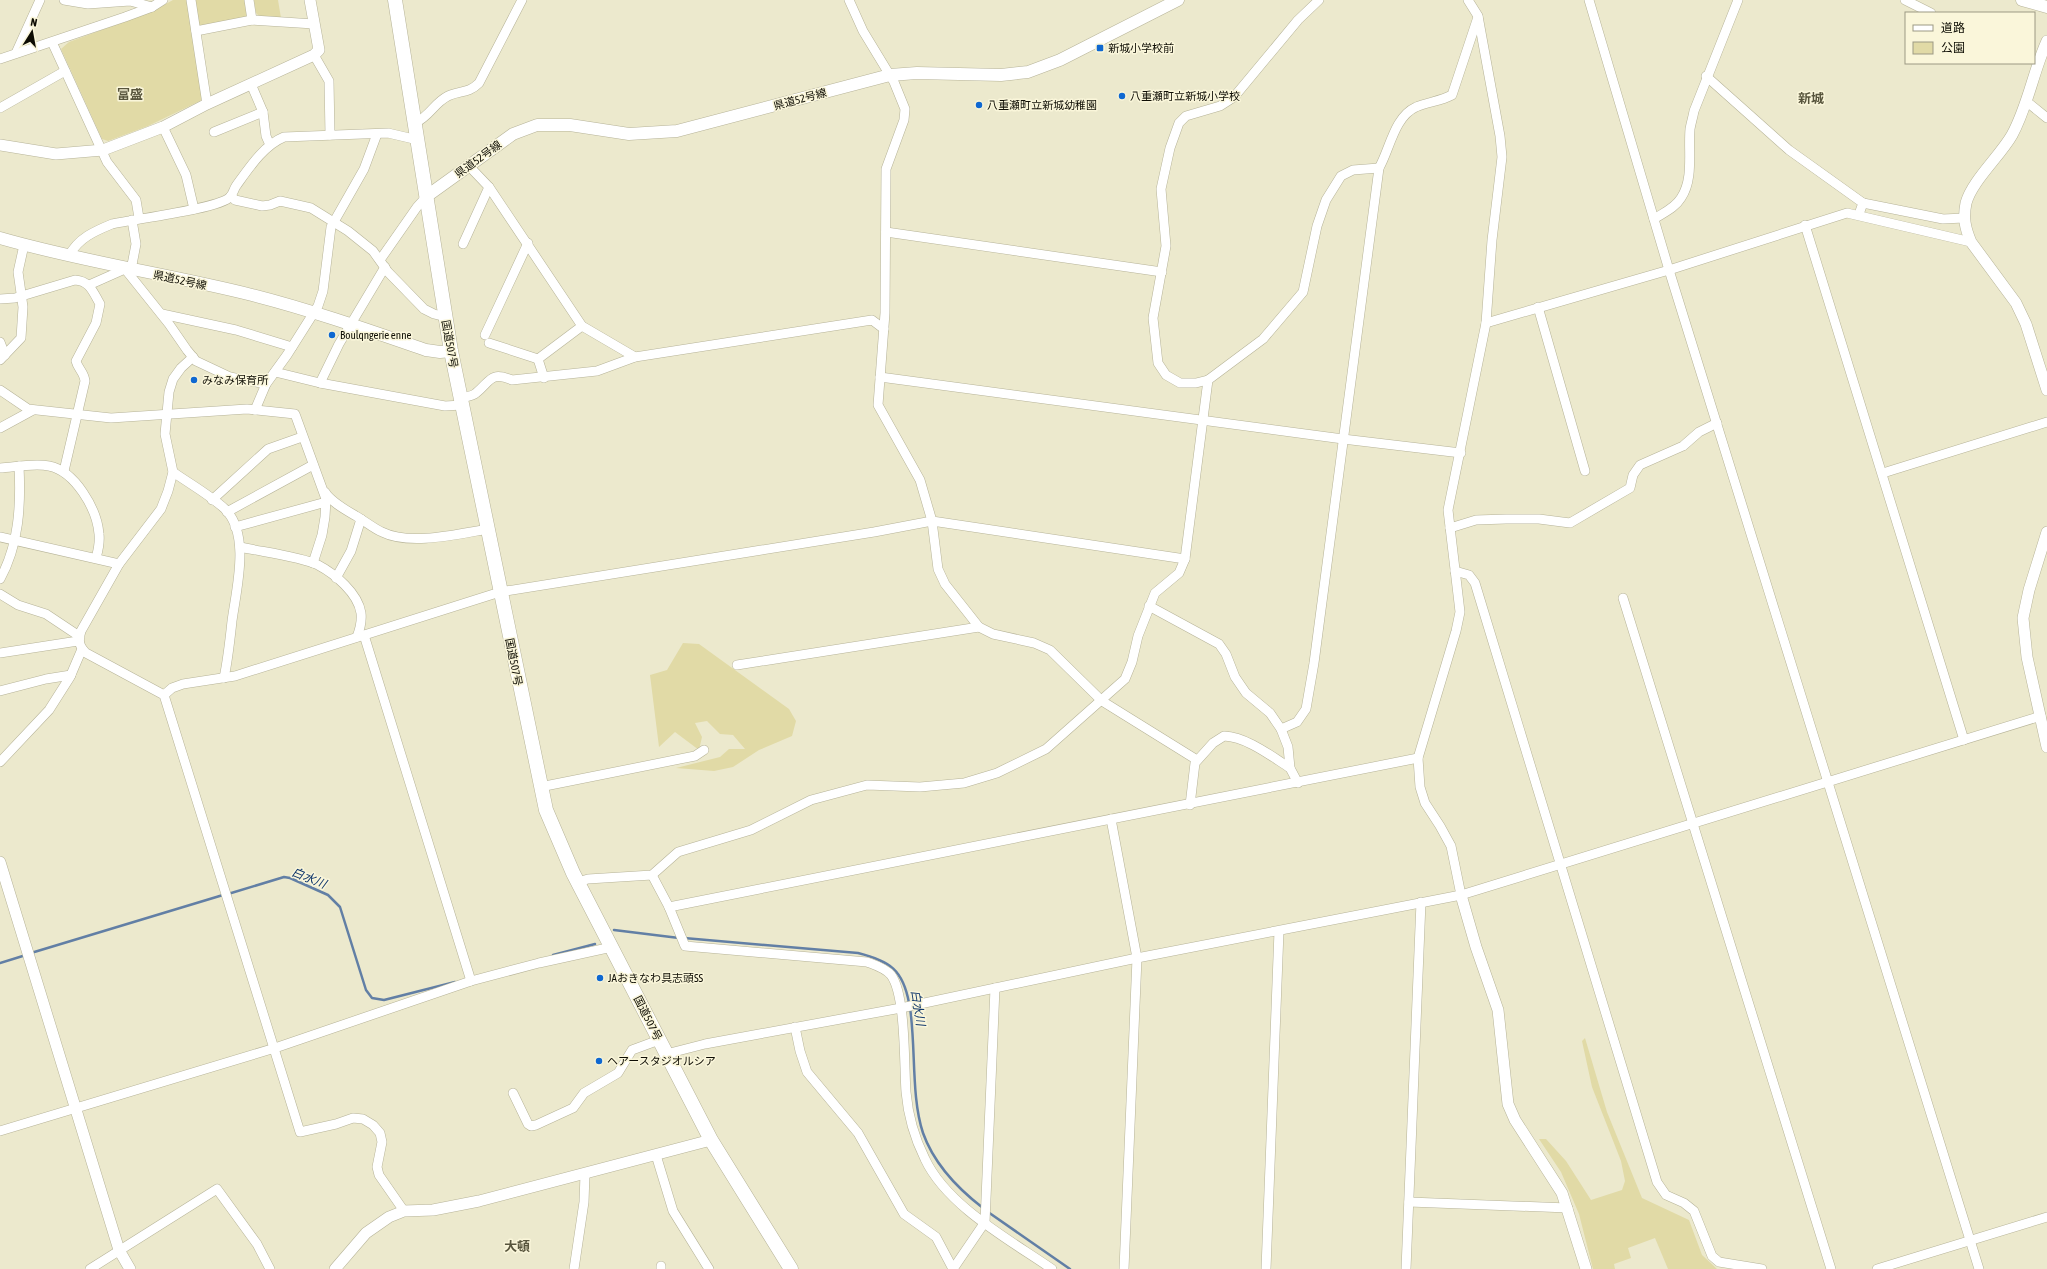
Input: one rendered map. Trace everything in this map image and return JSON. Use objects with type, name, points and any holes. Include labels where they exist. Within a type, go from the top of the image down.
[{"type":"highway","name":"国道507号","points":[[395,0],[451,350],[540,787],[551,824],[578,882],[711,1140],[790,1269]]},
{"type":"main road","name":"県道52号線","points":[[427,196],[513,134],[537,125],[570,125],[629,134],[677,131],[722,121],[890,75],[917,73],[1001,75],[1028,72],[1060,60],[1178,0]]},
{"type":"main road","points":[[2022,0],[2047,7]]},
{"type":"main road","name":"県道52号線","points":[[0,238],[68,256],[250,295],[315,312],[426,350],[440,352],[451,350]]},
{"type":"street","points":[[16,53],[40,0]]},
{"type":"street","points":[[64,0],[88,4],[130,1],[152,7]]},
{"type":"street","points":[[0,59],[152,7],[163,0]]},
{"type":"street","points":[[191,0],[207,104]]},
{"type":"street","points":[[249,0],[252,20]]},
{"type":"street","points":[[0,145],[56,154],[103,150],[163,127],[207,104],[314,55],[319,50],[310,0]]},
{"type":"street","points":[[415,123],[425,118],[440,101],[449,95],[472,90],[478,83],[522,0]]},
{"type":"street","points":[[849,0],[863,31],[890,75],[905,110],[904,120],[886,169],[884,329],[878,405],[920,480],[932,521],[938,569],[945,584],[979,627],[993,634],[1034,643],[1050,650],[1102,701],[1197,760]]},
{"type":"street","points":[[1319,0],[1298,20],[1234,96],[1220,106],[1186,116],[1179,123],[1170,148],[1161,189],[1166,246],[1153,318],[1158,363],[1166,375],[1180,383],[1196,384],[1208,380],[1263,339],[1303,292],[1317,226],[1326,200],[1341,176],[1353,170],[1379,168]]},
{"type":"street","points":[[1468,0],[1478,16],[1500,136],[1502,157],[1492,240],[1486,323],[1461,453],[1448,510],[1460,612],[1456,632],[1418,758],[1420,787],[1425,803],[1451,846],[1461,895],[1476,947],[1498,1010],[1508,1104],[1515,1120],[1562,1193],[1568,1208],[1586,1269]]},
{"type":"street","points":[[1589,0],[1669,270],[1979,1269]]},
{"type":"street","points":[[1654,219],[1672,207],[1680,199],[1685,190],[1688,176],[1690,128],[1706,76],[1738,0]]},
{"type":"street","points":[[1905,0],[1929,12]]},
{"type":"street","points":[[1281,729],[1297,722],[1306,709],[1314,663],[1379,168],[1398,126],[1409,111],[1429,103],[1443,100],[1452,95],[1478,16]]},
{"type":"street","points":[[196,31],[252,20],[314,24]]},
{"type":"street","points":[[52,42],[103,150],[107,162],[113,172],[136,200],[136,244],[128,269],[89,285]]},
{"type":"street","points":[[2041,47],[2026,101],[2011,137],[1974,188],[1967,202],[1964,218],[1965,230],[1971,242],[2016,303],[2026,324],[2047,390]]},
{"type":"street","points":[[314,55],[329,80],[330,135]]},
{"type":"street","points":[[0,108],[65,71]]},
{"type":"street","points":[[1706,76],[1790,150],[1863,203],[1943,219],[1964,218]]},
{"type":"street","points":[[251,84],[263,112],[266,136],[270,145]]},
{"type":"street","points":[[2026,101],[2047,118]]},
{"type":"street","points":[[214,132],[263,112]]},
{"type":"street","points":[[163,127],[186,175],[194,209]]},
{"type":"street","points":[[255,410],[266,384],[315,312],[323,291],[329,237],[334,222],[364,169],[377,134]]},
{"type":"street","points":[[68,256],[74,245],[100,229],[135,219],[194,209],[218,203],[231,196],[245,175],[270,145],[284,137],[394,134],[418,140]]},
{"type":"street","points":[[468,165],[489,187],[528,243],[582,326],[635,357]]},
{"type":"street","points":[[463,244],[489,187]]},
{"type":"street","points":[[231,196],[235,200],[262,206],[270,206],[280,201],[306,206],[334,222],[361,241],[424,309],[434,314],[446,316]]},
{"type":"street","points":[[320,383],[383,263],[417,207],[427,196]]},
{"type":"street","points":[[1858,214],[1863,203]]},
{"type":"street","points":[[1486,323],[1669,270],[1847,213],[1858,214],[1971,242]]},
{"type":"street","points":[[1804,226],[1964,740]]},
{"type":"street","points":[[0,230],[0,238]]},
{"type":"street","points":[[886,232],[1162,272]]},
{"type":"street","points":[[528,243],[487,339],[538,360],[544,378]]},
{"type":"street","points":[[2,357],[21,338],[23,307],[18,272],[24,245]]},
{"type":"street","points":[[128,269],[192,357],[217,372],[266,384]]},
{"type":"street","points":[[0,299],[21,295],[75,280],[82,281],[89,285],[100,304],[96,323],[76,360],[84,375],[85,382],[64,471]]},
{"type":"street","points":[[1538,307],[1585,471]]},
{"type":"street","points":[[162,314],[236,330],[292,347]]},
{"type":"street","points":[[275,372],[320,383],[445,406],[462,402],[476,393],[491,378],[502,376],[512,380],[544,378],[597,371],[635,357],[872,320],[884,329]]},
{"type":"street","points":[[538,360],[582,326]]},
{"type":"street","points":[[0,342],[2,357]]},
{"type":"street","points":[[0,762],[49,710],[70,675],[80,642],[118,564],[161,509],[173,472],[165,434],[169,392],[173,380],[186,361],[192,357]]},
{"type":"street","points":[[880,377],[1343,439],[1461,453]]},
{"type":"street","points":[[578,882],[588,878],[652,875],[678,852],[751,830],[811,800],[867,785],[920,786],[964,783],[997,772],[1046,749],[1102,701],[1125,679],[1138,636],[1155,593],[1179,573],[1185,559],[1208,380]]},
{"type":"street","points":[[0,390],[21,406],[33,410],[110,418],[255,410],[295,414],[326,502],[322,535],[313,564]]},
{"type":"street","points":[[0,428],[33,410]]},
{"type":"street","points":[[1882,473],[2047,422]]},
{"type":"street","points":[[1450,528],[1476,520],[1539,519],[1570,523],[1630,488],[1633,475],[1640,465],[1683,446],[1699,432],[1717,423]]},
{"type":"street","points":[[212,500],[268,449],[302,437]]},
{"type":"street","points":[[226,512],[313,465]]},
{"type":"street","points":[[0,580],[15,540],[20,499],[19,466]]},
{"type":"street","points":[[0,468],[19,466],[48,466],[64,471],[76,482],[96,520],[99,536],[96,558]]},
{"type":"street","points":[[173,472],[226,512],[235,527],[240,547],[236,599],[224,678]]},
{"type":"street","points":[[321,486],[327,496],[382,532],[409,539],[488,529]]},
{"type":"street","points":[[235,527],[326,502]]},
{"type":"street","points":[[336,578],[351,551],[361,519]]},
{"type":"street","points":[[164,696],[172,688],[183,684],[224,678],[500,592],[874,532],[932,521],[1185,559]]},
{"type":"street","points":[[2047,532],[2029,590],[2023,618],[2027,657],[2047,747]]},
{"type":"street","points":[[0,537],[118,564]]},
{"type":"street","points":[[240,547],[313,564],[336,578],[348,591],[361,612],[361,636],[471,981]]},
{"type":"street","points":[[1455,571],[1469,575],[1475,583],[1657,1182],[1666,1195],[1684,1203],[1694,1211],[1712,1256],[1719,1262],[1762,1269]]},
{"type":"street","points":[[0,594],[18,605],[46,614],[80,642],[92,657],[164,696],[300,1132],[336,1124],[353,1118],[363,1119],[373,1125],[380,1133],[382,1142],[377,1167],[379,1175],[404,1212]]},
{"type":"street","points":[[1623,598],[1831,1269]]},
{"type":"street","points":[[1149,606],[1219,644],[1226,654],[1235,677],[1246,693],[1270,713],[1281,729],[1288,747],[1290,768],[1298,782]]},
{"type":"street","points":[[737,665],[979,627]]},
{"type":"street","points":[[0,653],[80,642]]},
{"type":"street","points":[[0,691],[46,679],[70,675]]},
{"type":"street","points":[[666,1054],[705,1044],[900,1008],[1137,958],[1461,895],[1560,866],[2041,716]]},
{"type":"street","points":[[1190,805],[1195,763],[1219,738],[1229,736],[1259,748],[1290,768]]},
{"type":"street","points":[[540,787],[695,756],[704,750]]},
{"type":"street","points":[[669,907],[1111,819],[1190,805],[1418,758]]},
{"type":"street","points":[[1111,819],[1137,958],[1124,1269]]},
{"type":"street","points":[[0,862],[118,1250],[130,1269]]},
{"type":"street","points":[[652,875],[669,907],[685,946],[867,962],[890,974],[895,983],[900,1008],[906,1094],[912,1130],[925,1160],[937,1178],[960,1203],[984,1222],[1052,1269]]},
{"type":"street","points":[[1406,1269],[1421,902]]},
{"type":"street","points":[[1266,1269],[1279,931]]},
{"type":"street","points":[[0,1131],[275,1048],[471,981],[539,963],[612,947]]},
{"type":"street","points":[[795,1027],[800,1051],[807,1072],[858,1134],[904,1214],[936,1237],[953,1269],[984,1222],[995,988]]},
{"type":"street","points":[[513,1093],[528,1124],[531,1126],[536,1125],[573,1108],[584,1093],[618,1073],[632,1050],[659,1040]]},
{"type":"street","points":[[336,1269],[366,1233],[389,1217],[404,1212],[454,1207],[711,1140]]},
{"type":"street","points":[[656,1155],[673,1211],[709,1269]]},
{"type":"street","points":[[574,1269],[584,1202],[585,1174]]},
{"type":"street","points":[[90,1269],[217,1189],[257,1244],[270,1269]]},
{"type":"street","points":[[1409,1202],[1568,1208]]},
{"type":"street","points":[[1877,1269],[2047,1217]]},
{"type":"green space","points":[[173,0],[187,0],[203,97],[200,101],[148,126],[108,141],[102,139],[61,49],[69,42],[153,11]]},
{"type":"green space","points":[[194,0],[246,0],[248,15],[247,18],[201,26],[198,24]]},
{"type":"green space","points":[[254,0],[278,0],[281,18],[259,16],[256,13]]},
{"type":"green space","points":[[683,643],[699,644],[789,709],[796,721],[792,736],[759,750],[733,767],[714,771],[676,768],[720,757],[729,749],[745,749],[733,735],[720,734],[707,721],[695,723],[702,737],[699,750],[675,732],[659,747],[650,675],[667,670]]},
{"type":"green space","points":[[1585,1038],[1607,1112],[1642,1198],[1689,1220],[1702,1255],[1717,1269],[1668,1269],[1655,1238],[1628,1248],[1631,1258],[1614,1264],[1615,1269],[1593,1269],[1579,1214],[1561,1172],[1539,1139],[1546,1139],[1566,1161],[1591,1200],[1622,1190],[1625,1181],[1621,1161],[1592,1087],[1582,1041]]},
{"type":"waterway","name":"白水川","points":[[228,894],[284,877],[290,878],[328,895],[340,907],[366,990],[372,998],[384,1000],[455,982]]},
{"type":"waterway","name":"白水川","points":[[31,953],[223,895]]},
{"type":"waterway","name":"白水川","points":[[614,930],[679,938]]},
{"type":"waterway","name":"白水川","points":[[684,938],[858,953],[869,956],[887,964],[899,975],[903,982],[909,1003]]},
{"type":"waterway","name":"白水川","points":[[553,955],[595,944]]},
{"type":"waterway","name":"白水川","points":[[0,963],[26,955]]},
{"type":"waterway","name":"白水川","points":[[910,1008],[915,1088],[919,1119],[923,1133],[933,1155],[947,1175],[955,1184],[983,1208]]},
{"type":"waterway","name":"白水川","points":[[988,1212],[1070,1269]]},
{"type":"place","name":"新城小学校前","points":[[1100,48]]},
{"type":"place","name":"八重瀬町立新城小学校","points":[[1122,96]]},
{"type":"place","name":"八重瀬町立新城幼稚園","points":[[979,105]]},
{"type":"place","name":"Boulqngerie enne","points":[[332,335]]},
{"type":"place","name":"みなみ保育所","points":[[194,380]]},
{"type":"place","name":"JAおきなわ具志頭SS","points":[[600,978]]},
{"type":"place","name":"ヘアースタジオルシア","points":[[599,1061]]},
{"type":"district","name":"富盛","points":[[130,94]]},
{"type":"district","name":"新城","points":[[1811,98]]},
{"type":"district","name":"大頓","points":[[517,1246]]}]
